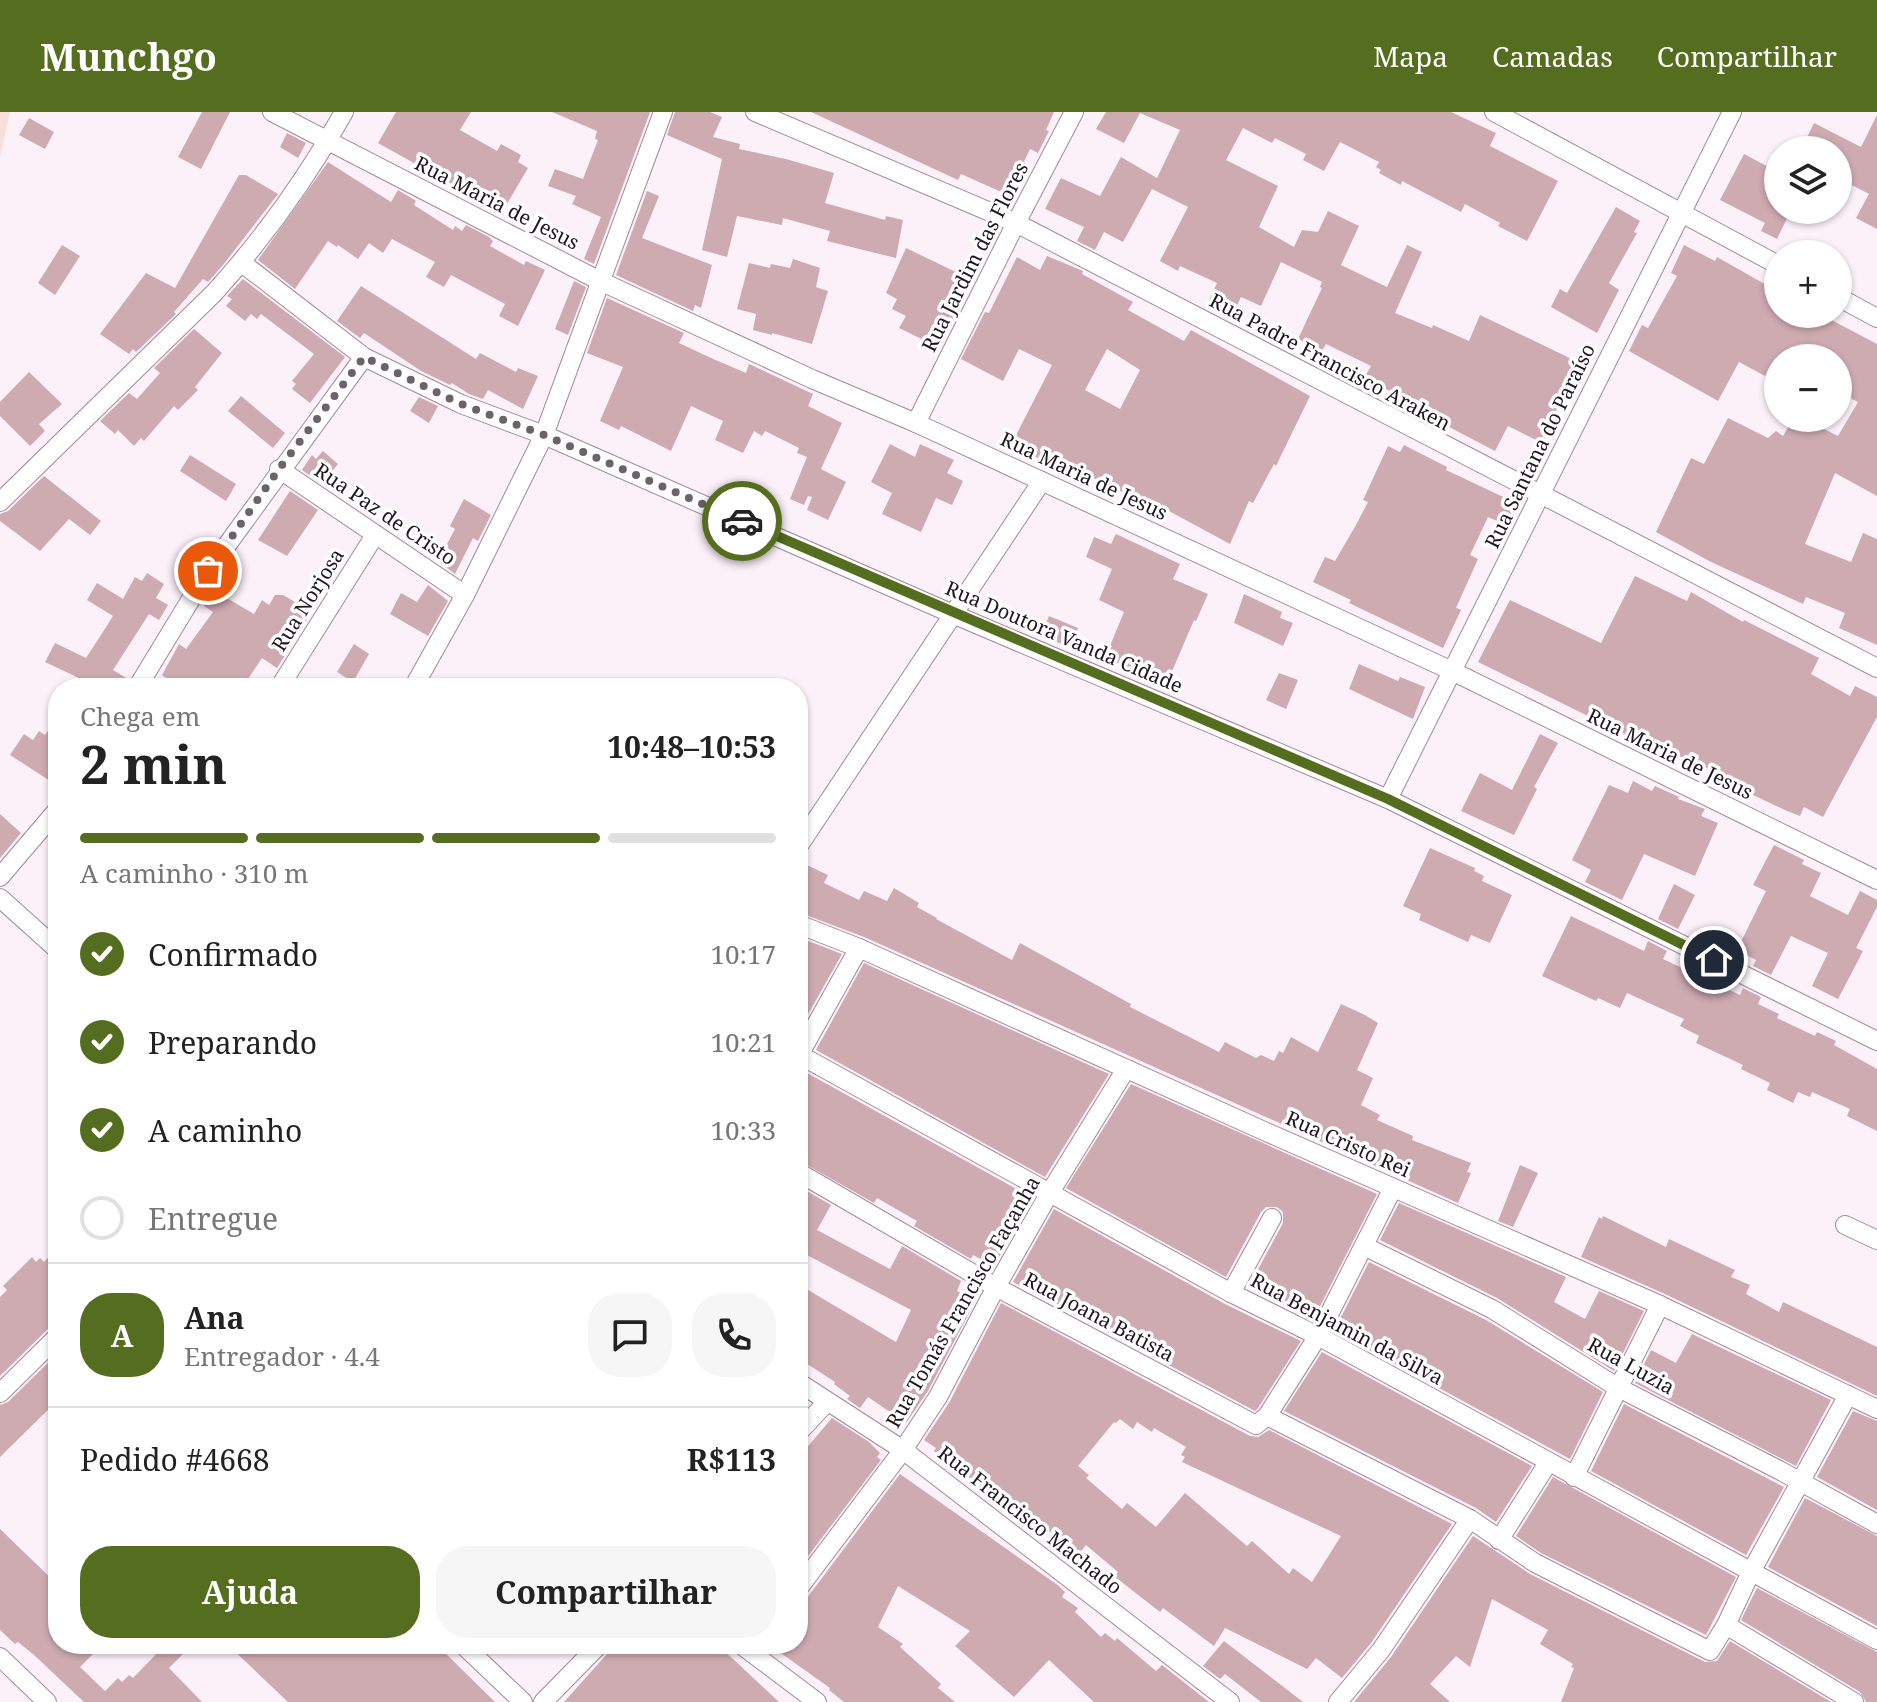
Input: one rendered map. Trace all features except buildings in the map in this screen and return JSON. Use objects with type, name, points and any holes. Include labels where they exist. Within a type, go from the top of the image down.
[{"type":"street","name":"Rua Maria de Jesus","points":[[272,112],[600,281],[812,379],[916,423],[1452,671],[1877,880]]},
{"type":"street","points":[[0,502],[242,263],[327,142],[344,112]]},
{"type":"street","points":[[419,678],[465,595],[544,435],[663,112]]},
{"type":"street","name":"Rua Padre Francisco Araken","points":[[755,112],[1016,223],[1877,668]]},
{"type":"street","name":"Rua Jardim das Flores","points":[[916,423],[1074,112]]},
{"type":"street","points":[[1494,112],[1764,257]]},
{"type":"street","name":"Rua Santana do Paraíso","points":[[1388,799],[1732,112]]},
{"type":"street","name":"Rua Doutora Vanda Cidade","points":[[242,263],[364,357],[461,404],[544,435],[955,615],[1388,799],[1877,1041]]},
{"type":"street","points":[[1852,305],[1877,318]]},
{"type":"street","points":[[143,678],[208,571],[279,469],[364,357]]},
{"type":"street","name":"Rua Paz de Cristo","points":[[279,469],[465,595]]},
{"type":"street","points":[[808,832],[1042,481]]},
{"type":"street","name":"Rua Norjosa","points":[[285,678],[375,535]]},
{"type":"street","points":[[0,877],[48,821]]},
{"type":"street","points":[[0,898],[48,941]]},
{"type":"street","name":"Rua Cristo Rei","points":[[808,928],[1660,1305],[1877,1409]]},
{"type":"street","points":[[808,1039],[859,948]]},
{"type":"street","name":"Rua Benjamin da Silva","points":[[808,1060],[1231,1293],[1318,1336],[1877,1640]]},
{"type":"street","name":"Rua Tomás Francisco Façanha","points":[[808,1576],[903,1450],[938,1397],[1049,1194],[1126,1069]]},
{"type":"street","name":"Rua Joana Batista","points":[[808,1178],[996,1287],[1262,1421],[1470,1519],[1535,1563],[1710,1651],[1726,1625]]},
{"type":"street","points":[[1262,1421],[1318,1336],[1393,1188]]},
{"type":"street","points":[[1231,1293],[1272,1218]]},
{"type":"street","points":[[1845,1225],[1877,1240]]},
{"type":"street","name":"Rua Luzia","points":[[1364,1246],[1492,1309],[1617,1387],[1877,1524]]},
{"type":"street","points":[[1574,1477],[1660,1305]]},
{"type":"street","points":[[0,1393],[48,1346]]},
{"type":"street","name":"Rua Francisco Machado","points":[[808,1389],[903,1450],[1230,1702]]},
{"type":"street","points":[[1848,1395],[1751,1572],[1726,1625],[1854,1702]]},
{"type":"street","points":[[808,1422],[827,1402]]},
{"type":"street","points":[[1499,1540],[1548,1463]]},
{"type":"street","points":[[1338,1702],[1381,1650],[1470,1519]]},
{"type":"street","points":[[473,1654],[523,1702]]},
{"type":"street","points":[[543,1702],[590,1654]]},
{"type":"street","points":[[758,1654],[817,1702]]},
{"type":"street","points":[[0,1657],[47,1702]]},
{"type":"shaded area","points":[[0,112],[10,112],[0,157]]},
{"type":"way so far","points":[[208,571],[279,469],[364,357],[461,404],[544,435],[742,521]]},
{"type":"route","points":[[742,521],[1388,799],[1714,960]]}]
